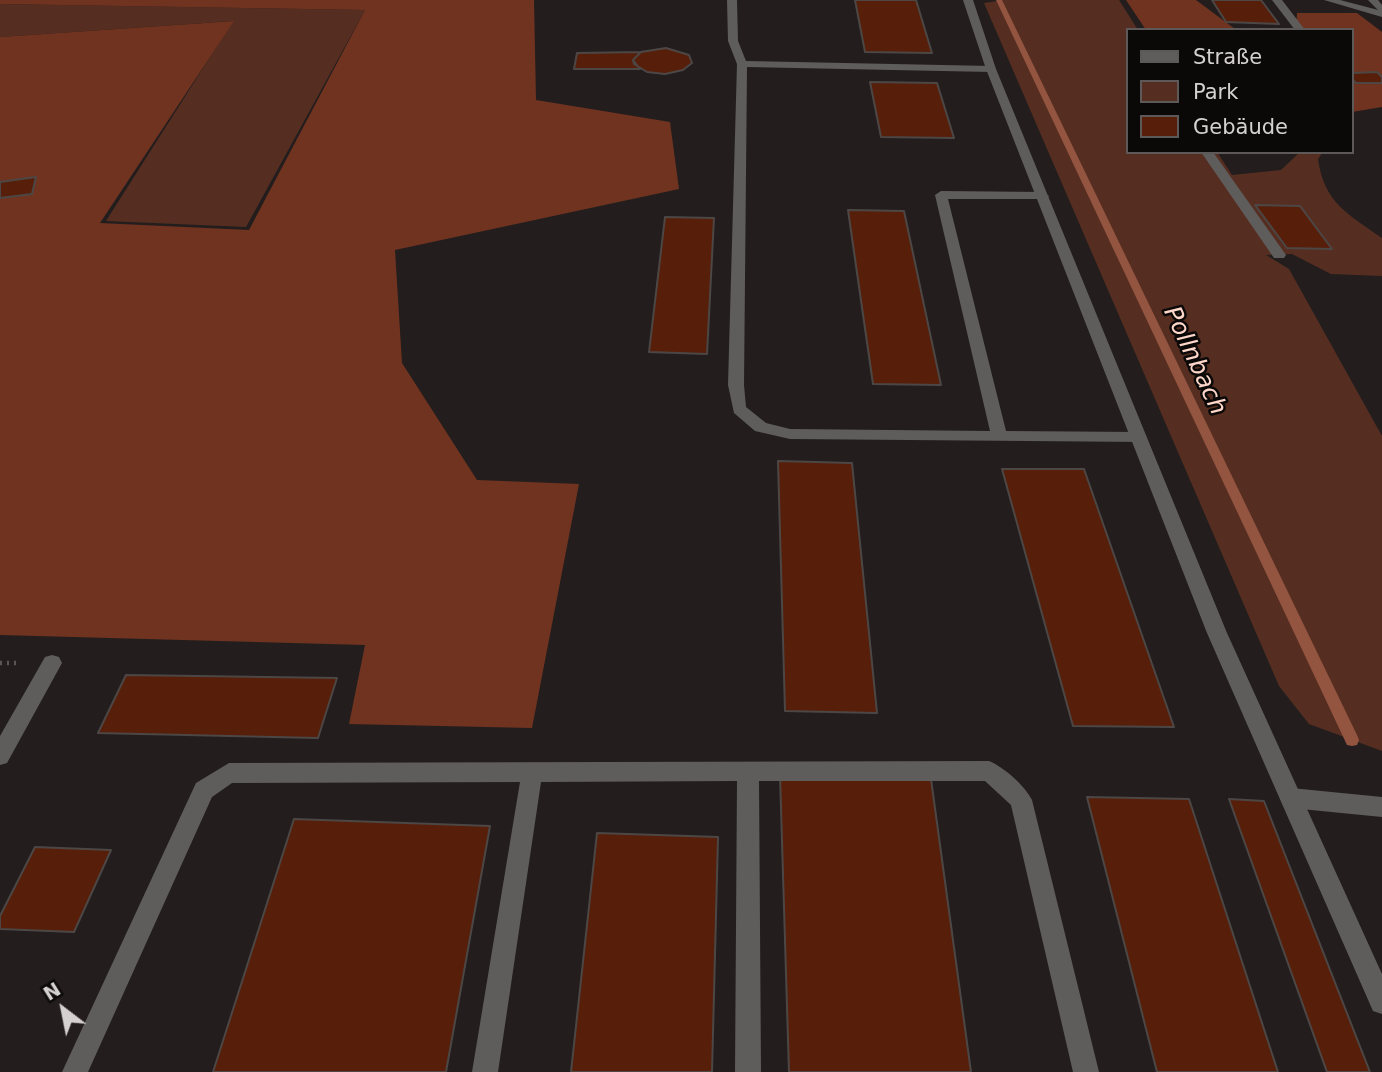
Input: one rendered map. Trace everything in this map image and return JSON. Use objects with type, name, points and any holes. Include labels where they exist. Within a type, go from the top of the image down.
[{"type":"street","points":[[732,0],[733,41],[742,65],[736,385],[739,409],[761,427],[790,434],[1139,438]]},
{"type":"street","points":[[968,0],[991,69],[1217,633],[1382,1002]]},
{"type":"street","points":[[1277,0],[1298,28]]},
{"type":"street","points":[[1329,0],[1381,12]]},
{"type":"street","points":[[1373,0],[1381,12]]},
{"type":"street","points":[[742,65],[991,69]]},
{"type":"street","points":[[1207,154],[1279,255]]},
{"type":"street","points":[[999,436],[941,195],[1042,196]]},
{"type":"street","points":[[0,756],[52,663]]},
{"type":"street","points":[[748,771],[748,1072]]},
{"type":"street","points":[[75,1072],[204,790],[229,773],[989,771],[1021,800],[1086,1072]]},
{"type":"street","points":[[485,1072],[532,772]]},
{"type":"street","points":[[1290,798],[1382,807]]},
{"type":"green space","points":[[1003,0],[1119,0],[1137,28],[1126,28],[1126,154],[1218,154],[1232,175],[1281,170],[1298,154],[1322,154],[1318,159],[1321,174],[1332,197],[1348,214],[1382,238],[1382,276],[1331,274],[1292,254],[1266,255],[1289,269],[1382,436],[1382,751],[1309,724],[1279,686],[984,3]]},
{"type":"green space","points":[[0,4],[365,10],[246,227],[106,221],[233,21],[0,37]]},
{"type":"shaded area","points":[[0,0],[534,0],[536,100],[670,122],[679,189],[395,250],[402,363],[477,480],[579,484],[532,728],[349,724],[365,645],[0,635],[0,37],[234,21],[100,223],[249,230],[365,10],[0,4]]},
{"type":"shaded area","points":[[1126,0],[1196,0],[1234,28],[1145,28]]},
{"type":"shaded area","points":[[1297,13],[1357,13],[1382,32],[1382,107],[1354,112],[1354,28],[1296,28]]},
{"type":"building","points":[[855,0],[916,0],[932,53],[865,52]]},
{"type":"building","points":[[1212,0],[1261,0],[1279,24],[1226,22]]},
{"type":"building","points":[[666,48],[689,55],[692,63],[683,70],[665,74],[647,72],[634,64],[633,60],[641,52]]},
{"type":"building","points":[[641,52],[633,60],[640,69],[574,69],[577,53]]},
{"type":"building","points":[[1377,72],[1382,77],[1382,83],[1356,83],[1354,73]]},
{"type":"building","points":[[870,82],[937,83],[954,138],[881,137]]},
{"type":"building","points":[[36,177],[32,194],[0,198],[0,182]]},
{"type":"building","points":[[1255,205],[1300,206],[1332,249],[1287,248]]},
{"type":"building","points":[[848,210],[904,211],[941,385],[873,384]]},
{"type":"building","points":[[665,217],[714,218],[707,354],[649,352]]},
{"type":"building","points":[[778,461],[852,463],[877,713],[785,711]]},
{"type":"building","points":[[1002,469],[1084,469],[1174,727],[1073,726]]},
{"type":"building","points":[[126,675],[337,678],[318,738],[98,733]]},
{"type":"building","points":[[780,775],[931,779],[971,1072],[789,1072]]},
{"type":"building","points":[[1087,797],[1189,799],[1278,1072],[1157,1072]]},
{"type":"building","points":[[1229,799],[1264,801],[1370,1072],[1327,1072]]},
{"type":"building","points":[[294,819],[490,826],[446,1072],[213,1072]]},
{"type":"building","points":[[597,833],[718,837],[712,1072],[571,1072]]},
{"type":"building","points":[[35,847],[111,850],[74,932],[0,929],[0,916]]},
{"type":"waterway","name":"Pollnbach","points":[[999,0],[1352,740]]}]
